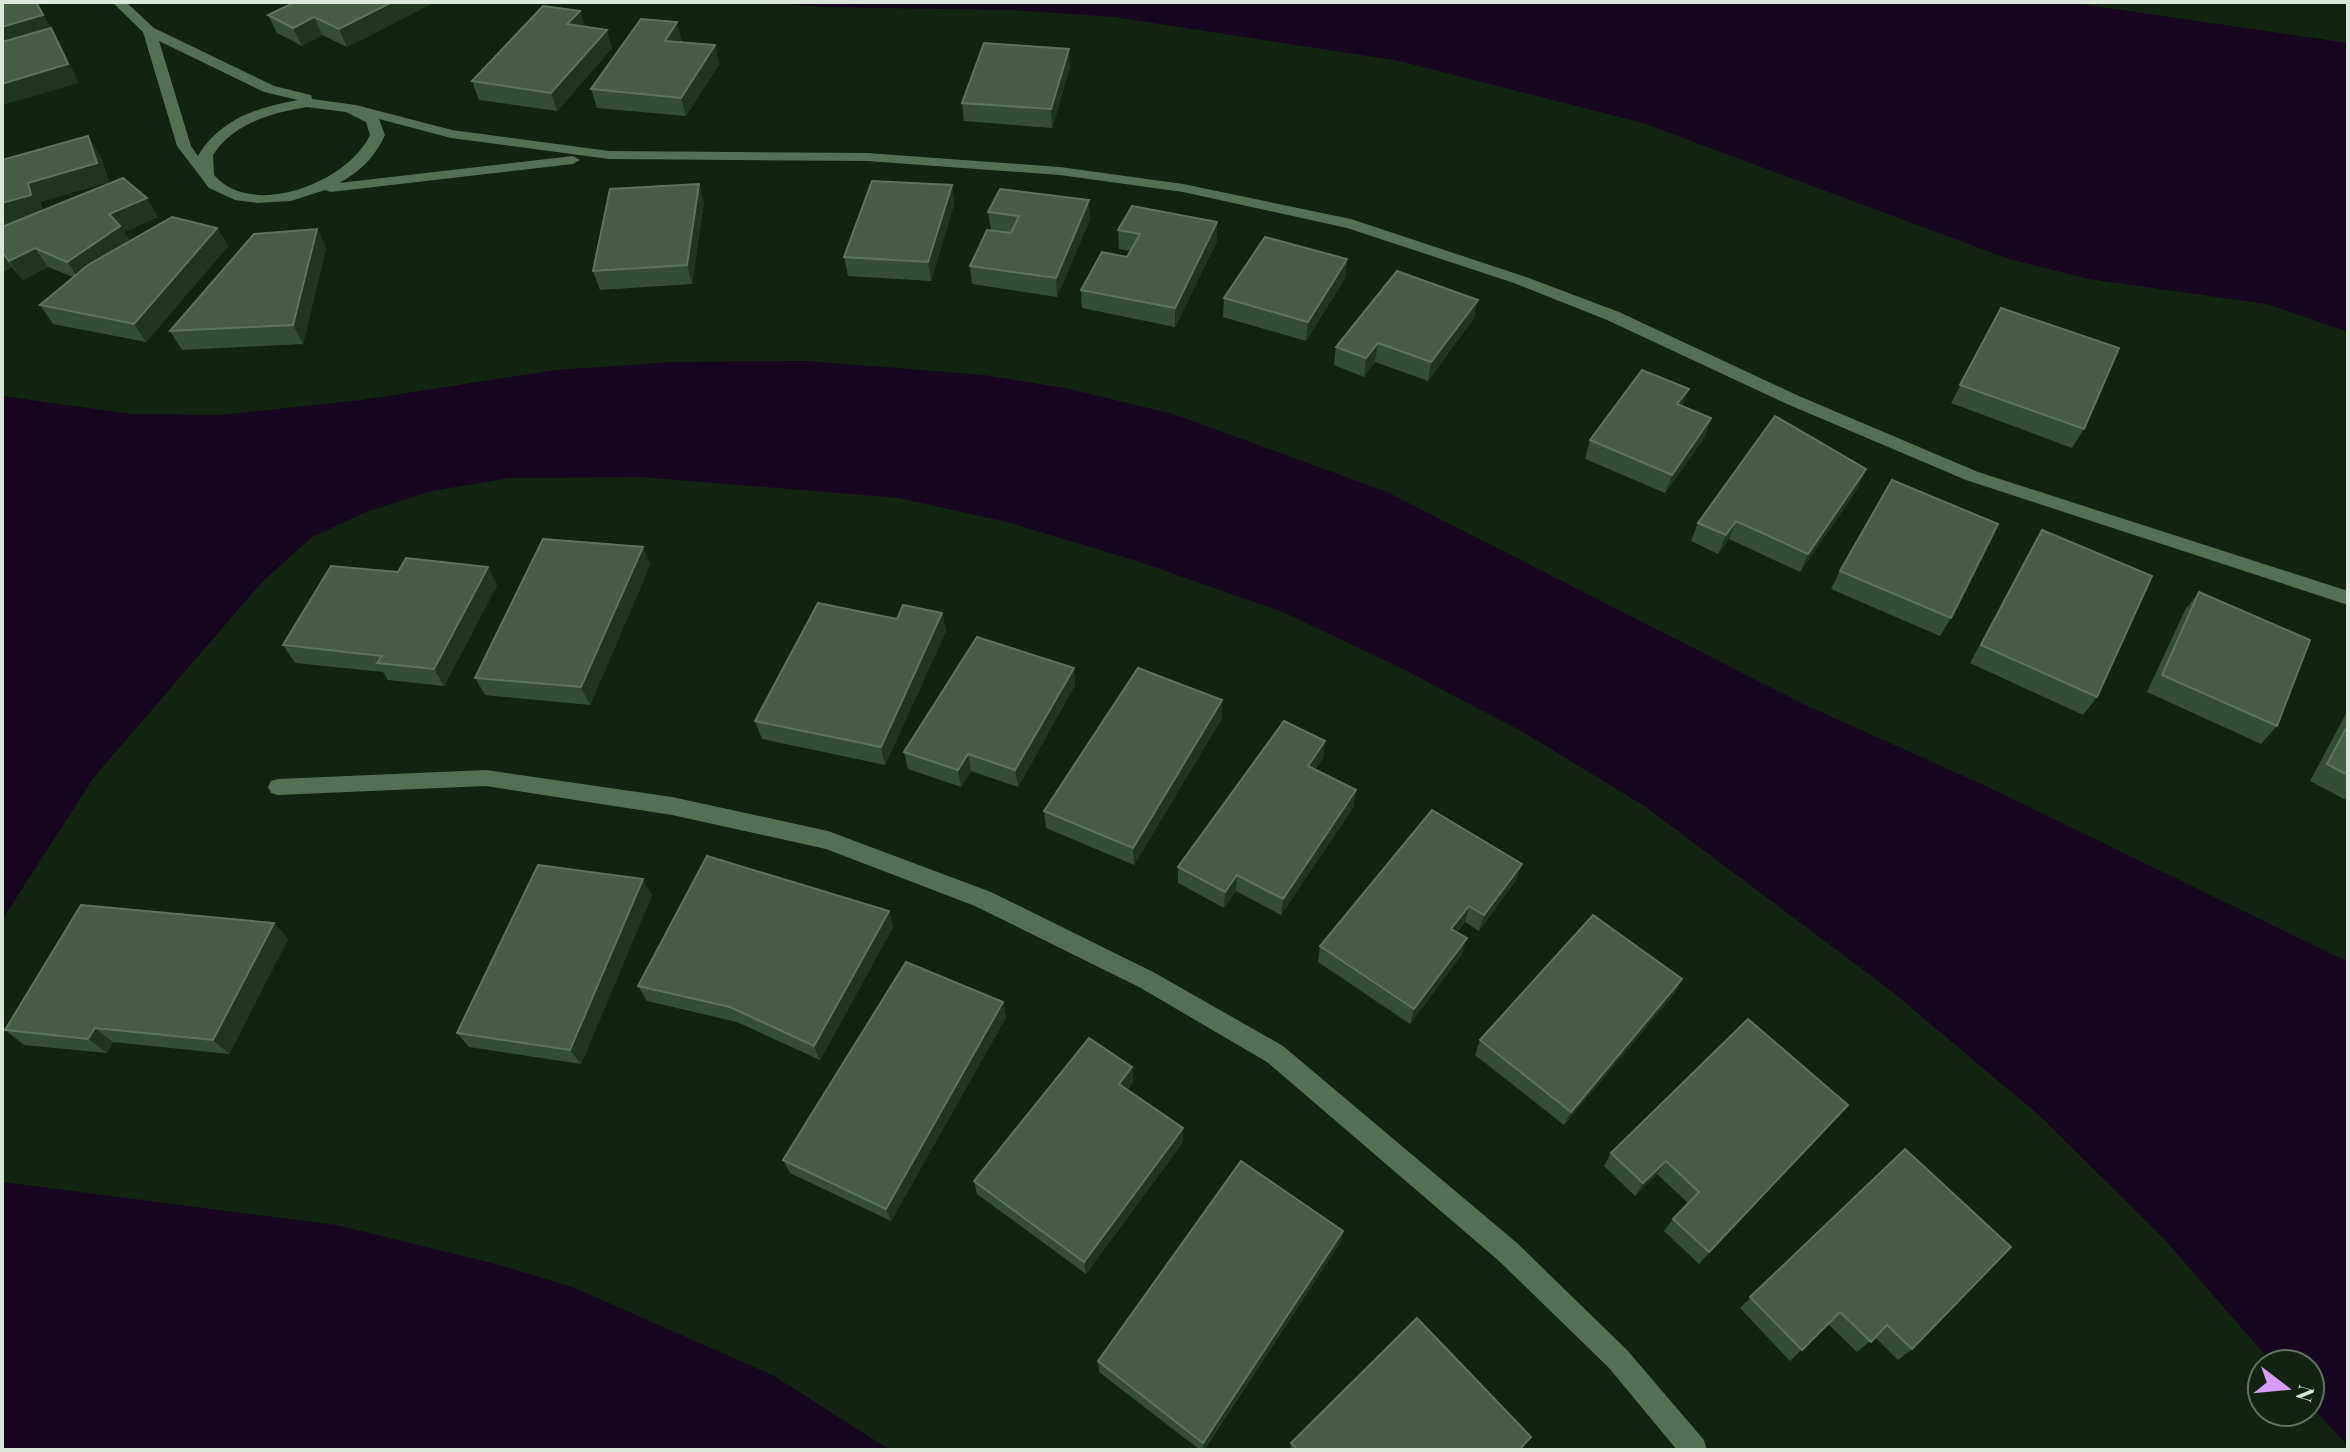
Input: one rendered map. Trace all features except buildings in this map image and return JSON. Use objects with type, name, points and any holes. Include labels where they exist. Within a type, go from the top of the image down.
[{"type":"street","points":[[119,2],[149,31],[269,89],[451,134],[609,155]]},
{"type":"street","points":[[149,31],[184,146],[214,187],[233,196],[259,199],[318,189],[609,155],[867,157],[1060,171],[1183,188],[1351,224],[1520,280],[1613,316],[1848,425],[1972,476],[2348,598]]},
{"type":"street","points":[[204,175],[203,160],[207,152],[229,129],[279,107],[334,103]]},
{"type":"street","points":[[318,189],[344,177],[364,162],[376,147],[378,131],[371,119],[356,109]]},
{"type":"street","points":[[278,787],[486,778],[672,806],[828,840],[983,899],[1147,980],[1275,1054],[1508,1252],[1618,1359],[1694,1450]]},
{"type":"shaded area","points":[[768,2],[2067,2],[2348,43],[2348,332],[2267,304],[2089,279],[2009,259],[1643,123],[1400,61],[1114,17],[1011,10],[821,7]]},
{"type":"shaded area","points":[[808,361],[983,375],[1065,388],[1173,414],[1387,492],[1803,704],[1988,787],[2348,962],[2348,1446],[2326,1422],[2326,1348],[2259,1348],[2166,1241],[2040,1116],[1889,989],[1646,807],[1523,732],[1403,669],[1283,612],[1137,561],[1007,522],[899,498],[642,477],[509,478],[432,491],[366,512],[312,537],[263,581],[94,777],[2,920],[2,396],[131,414],[222,415],[362,400],[556,370],[674,362]]},
{"type":"shaded area","points":[[2,1182],[336,1225],[500,1265],[575,1288],[774,1376],[890,1450],[2,1450]]}]
